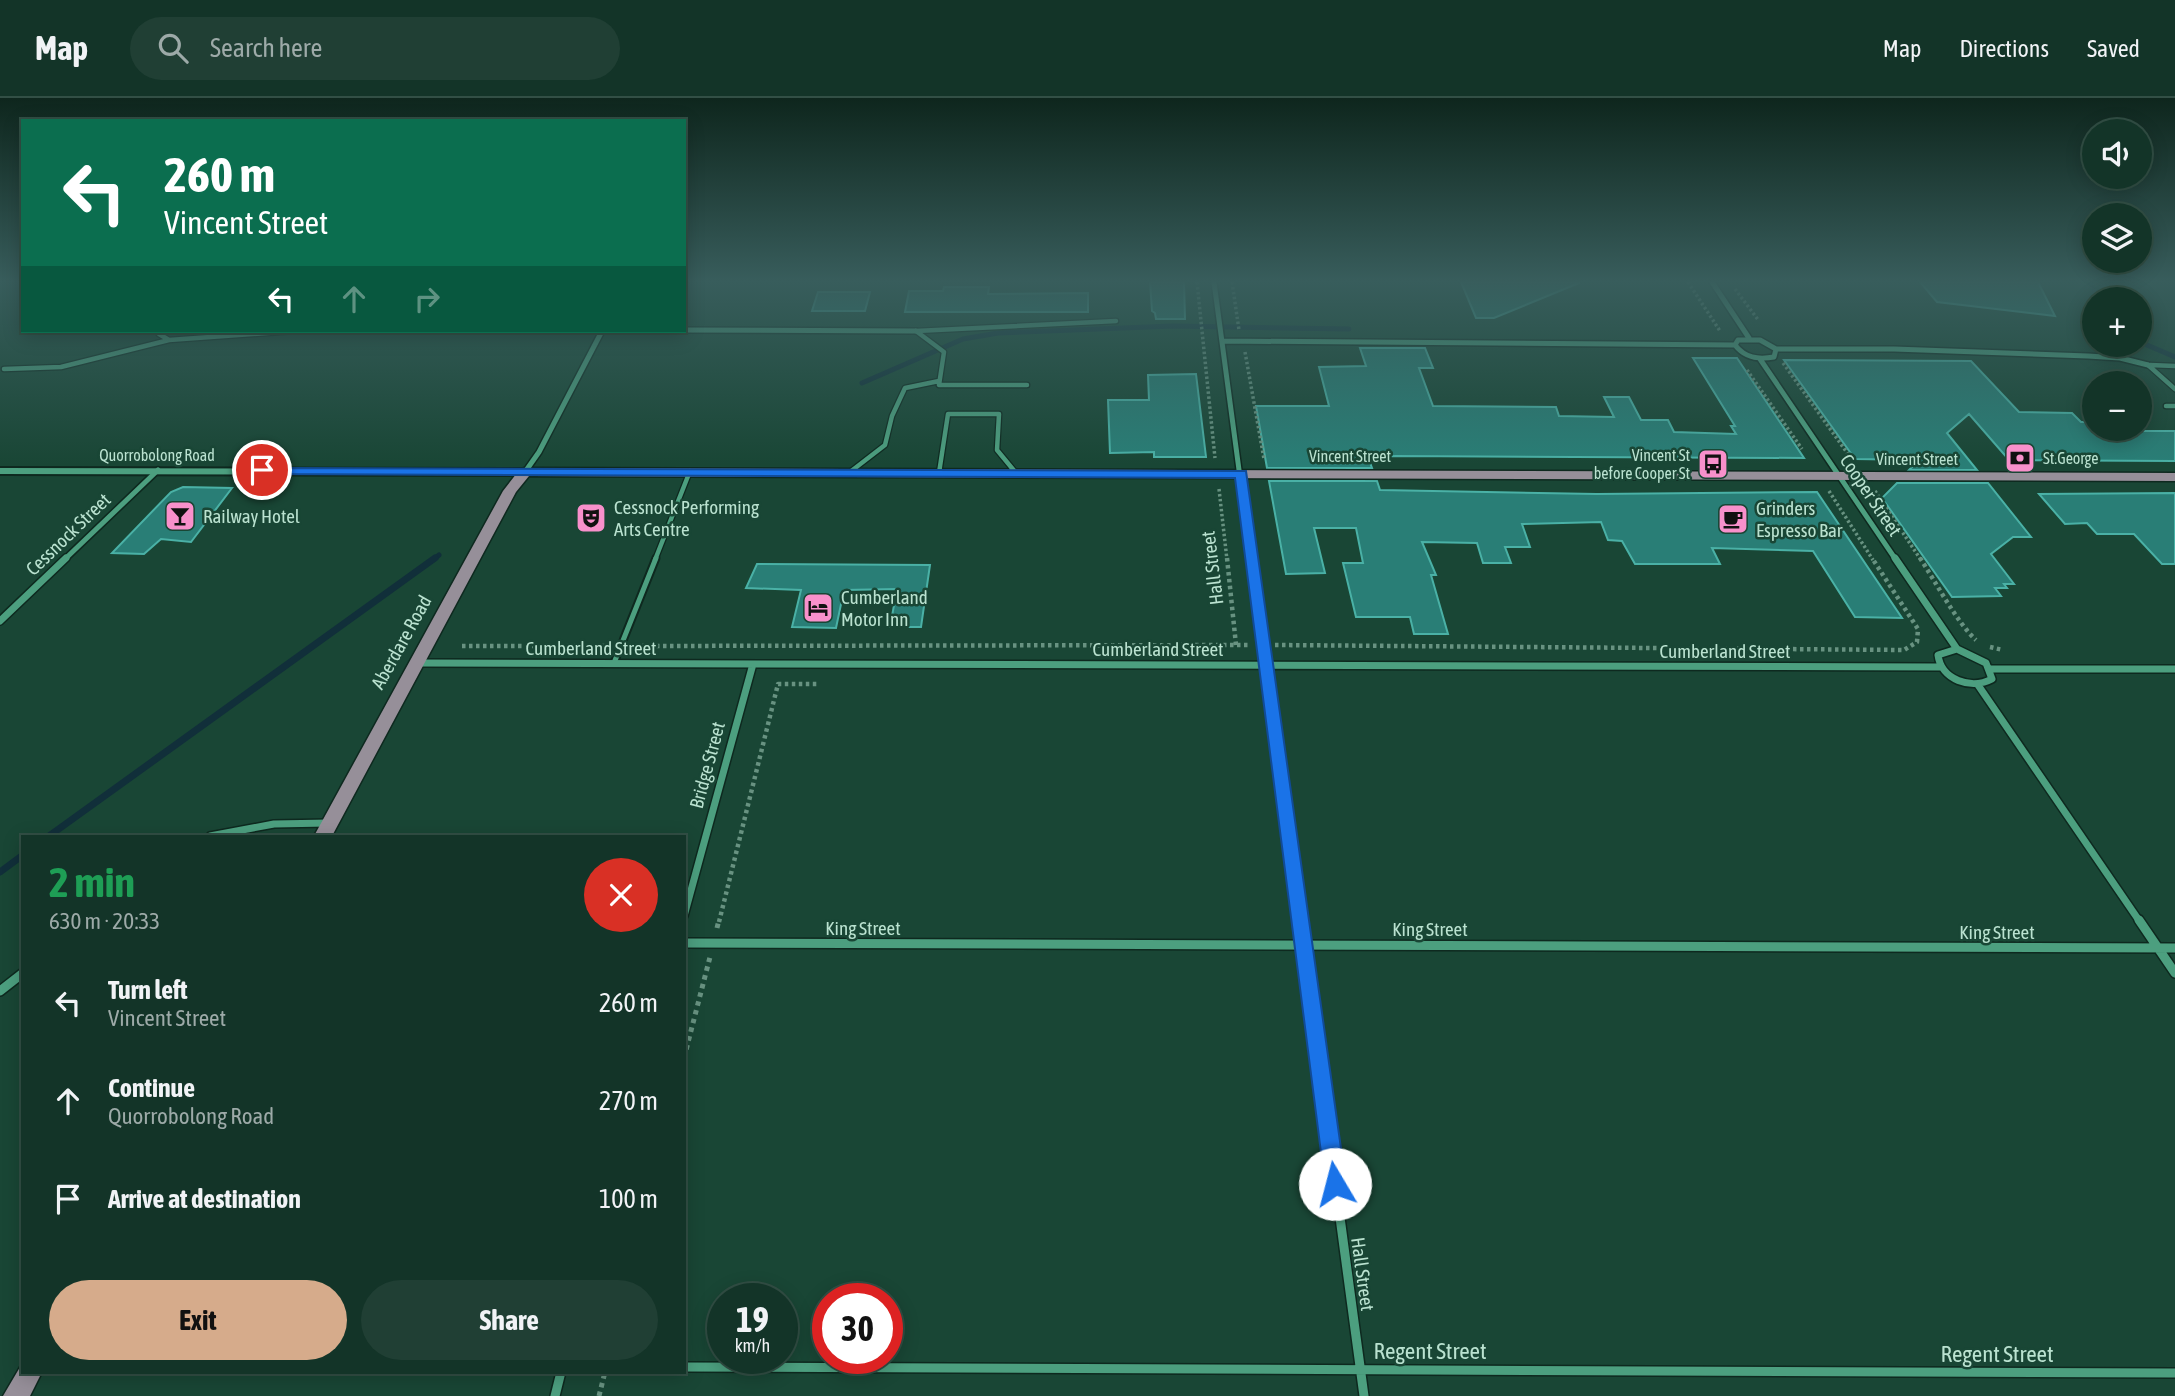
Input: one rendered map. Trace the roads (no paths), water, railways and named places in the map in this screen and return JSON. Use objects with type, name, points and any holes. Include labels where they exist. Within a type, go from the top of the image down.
[{"type":"main road","name":"Vincent Street","points":[[525,472],[690,470],[2175,477]]},
{"type":"main road","name":"Aberdare Road","points":[[326,830],[510,491],[525,472]]},
{"type":"main road","points":[[16,1396],[28,1374]]},
{"type":"street","points":[[525,472],[539,452],[596,343]]},
{"type":"street","name":"Hall Street","points":[[1222,343],[1364,1396]]},
{"type":"street","points":[[1436,343],[1735,345],[1743,354],[1760,359],[1774,357],[1776,349]]},
{"type":"street","points":[[1767,343],[1776,349],[2088,356],[2120,358],[2148,365]]},
{"type":"street","name":"Cooper Street","points":[[1760,359],[1957,649]]},
{"type":"street","name":"Cessnock Street","points":[[0,621],[158,470]]},
{"type":"street","name":"Quorrobolong Road","points":[[0,471],[525,472]]},
{"type":"street","points":[[1992,669],[1992,679],[1979,685],[1957,680],[1940,667],[1937,661],[1941,652],[1957,649],[1976,655],[1992,669],[2175,669]]},
{"type":"street","name":"Cumberland Street","points":[[417,663],[1940,667]]},
{"type":"street","name":"Bridge Street","points":[[686,909],[753,664]]},
{"type":"street","points":[[1979,685],[2175,973]]},
{"type":"street","points":[[216,835],[274,824],[326,830]]},
{"type":"street","name":"King Street","points":[[686,943],[2175,948]]},
{"type":"street","points":[[0,990],[21,974]]},
{"type":"street","name":"Regent Street","points":[[686,1367],[2175,1373]]},
{"type":"street","points":[[555,1396],[561,1374]]},
{"type":"lane","points":[[4,369],[61,367],[159,343]]},
{"type":"lane","points":[[933,343],[945,355],[939,385],[1027,385]]},
{"type":"lane","points":[[2148,365],[2174,366]]},
{"type":"lane","points":[[2148,365],[2175,389]]},
{"type":"lane","points":[[850,472],[886,445],[892,416],[905,388],[939,381]]},
{"type":"lane","points":[[2166,406],[2175,406]]},
{"type":"lane","points":[[939,473],[948,414],[999,414],[997,450],[1016,473]]},
{"type":"lane","points":[[614,663],[690,470]]},
{"type":"waterway","points":[[862,383],[955,343]]},
{"type":"waterway","points":[[2152,347],[2175,357]]},
{"type":"waterway","points":[[433,560],[439,555]]},
{"type":"waterway","points":[[50,835],[435,558]]},
{"type":"waterway","points":[[0,872],[21,856]]},
{"type":"place","name":"St.George","points":[[2020,458]]},
{"type":"place","name":"Vincent St before Cooper St","points":[[1713,464]]},
{"type":"place","name":"Railway Hotel","points":[[180,516]]},
{"type":"place","name":"Cessnock Performing Arts Centre","points":[[591,518]]},
{"type":"place","name":"Grinders Espresso Bar","points":[[1733,519]]},
{"type":"place","name":"Cumberland Motor Inn","points":[[818,608]]}]
